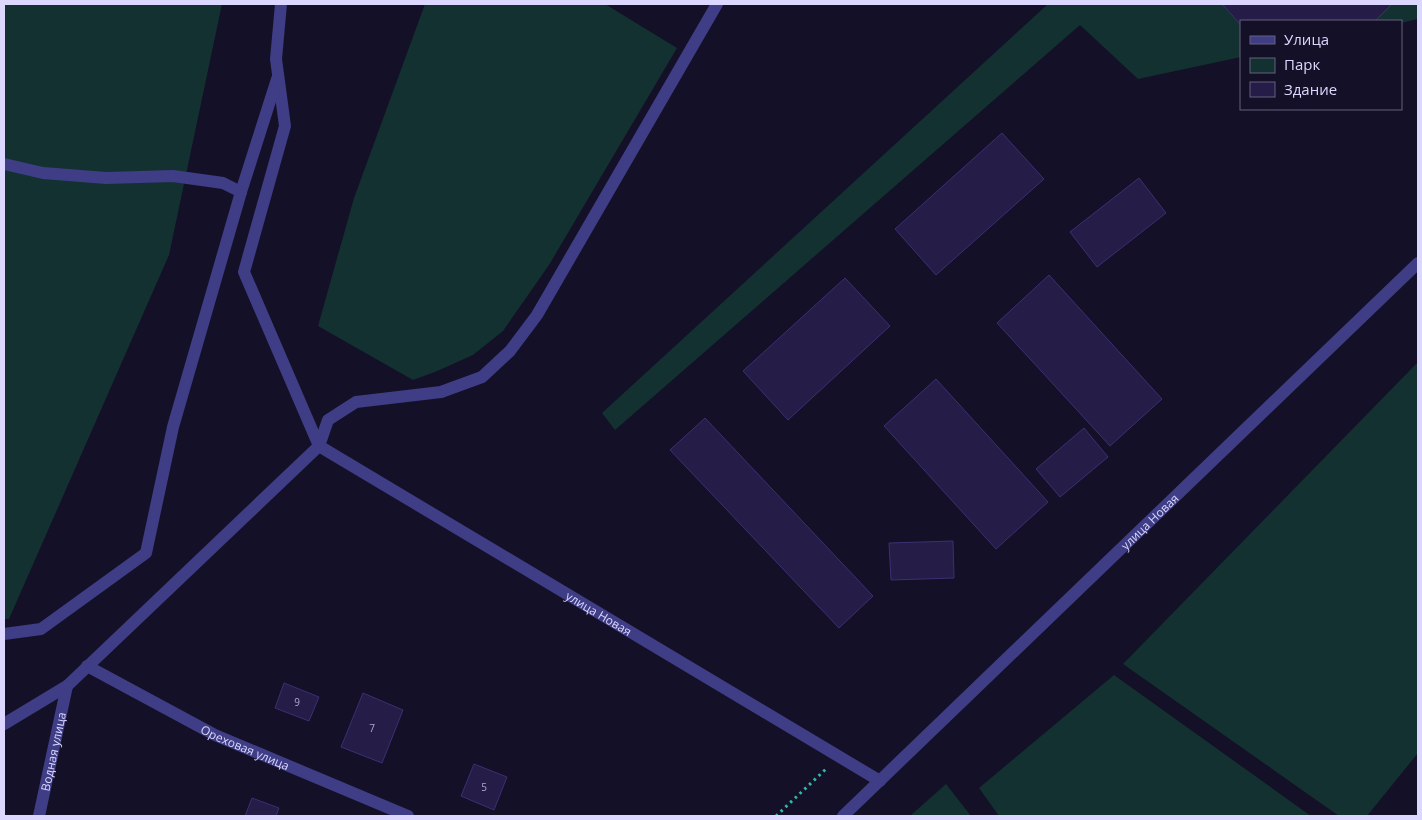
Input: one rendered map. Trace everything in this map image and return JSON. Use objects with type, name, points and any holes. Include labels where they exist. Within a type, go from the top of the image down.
[{"type":"street","points":[[281,4],[276,59],[285,126],[244,272],[320,446]]},
{"type":"street","points":[[4,724],[67,686],[320,446],[328,420],[356,402],[441,392],[482,377],[510,351],[537,315],[717,4]]},
{"type":"street","points":[[4,634],[41,630],[146,553],[173,427],[241,192],[278,74]]},
{"type":"street","points":[[4,164],[43,173],[106,178],[173,176],[223,183],[241,192]]},
{"type":"street","name":"улица Новая","points":[[843,816],[1418,264]]},
{"type":"street","name":"улица Новая","points":[[320,446],[880,781]]},
{"type":"street","name":"Ореховая улица","points":[[87,666],[215,735],[408,816]]},
{"type":"street","name":"Водная улица","points":[[40,816],[67,686]]},
{"type":"path","points":[[776,816],[840,756]]},
{"type":"green space","points":[[4,4],[222,4],[169,255],[9,619],[4,619]]},
{"type":"green space","points":[[425,4],[605,4],[677,48],[549,265],[503,331],[473,355],[413,380],[318,326],[354,198]]},
{"type":"green space","points":[[1048,4],[1418,4],[1418,19],[1402,23],[1402,20],[1240,20],[1240,57],[1138,79],[1080,25],[615,430],[602,413]]},
{"type":"green space","points":[[1418,362],[1418,753],[1367,816],[1339,816],[1123,664]]},
{"type":"green space","points":[[1114,675],[1311,816],[999,816],[979,788]]},
{"type":"green space","points":[[946,784],[971,816],[910,816]]},
{"type":"building","points":[[1222,4],[1392,4],[1376,20],[1240,20],[1240,24]]},
{"type":"building","points":[[1002,133],[1044,179],[936,275],[895,229]]},
{"type":"building","points":[[1139,178],[1166,213],[1097,267],[1070,232]]},
{"type":"building","points":[[1049,275],[1162,399],[1110,446],[997,323]]},
{"type":"building","points":[[845,278],[890,326],[788,420],[743,371]]},
{"type":"building","points":[[936,379],[1048,502],[996,549],[884,426]]},
{"type":"building","points":[[705,418],[873,596],[839,628],[670,450]]},
{"type":"building","points":[[1084,428],[1108,457],[1060,497],[1036,469]]},
{"type":"building","points":[[953,541],[954,578],[891,580],[889,543]]},
{"type":"building","points":[[284,683],[319,697],[309,721],[275,708]]},
{"type":"building","points":[[363,693],[403,710],[382,763],[341,747]]},
{"type":"building","points":[[474,764],[507,777],[494,810],[461,796]]},
{"type":"building","points":[[252,798],[279,808],[276,816],[245,816]]}]
